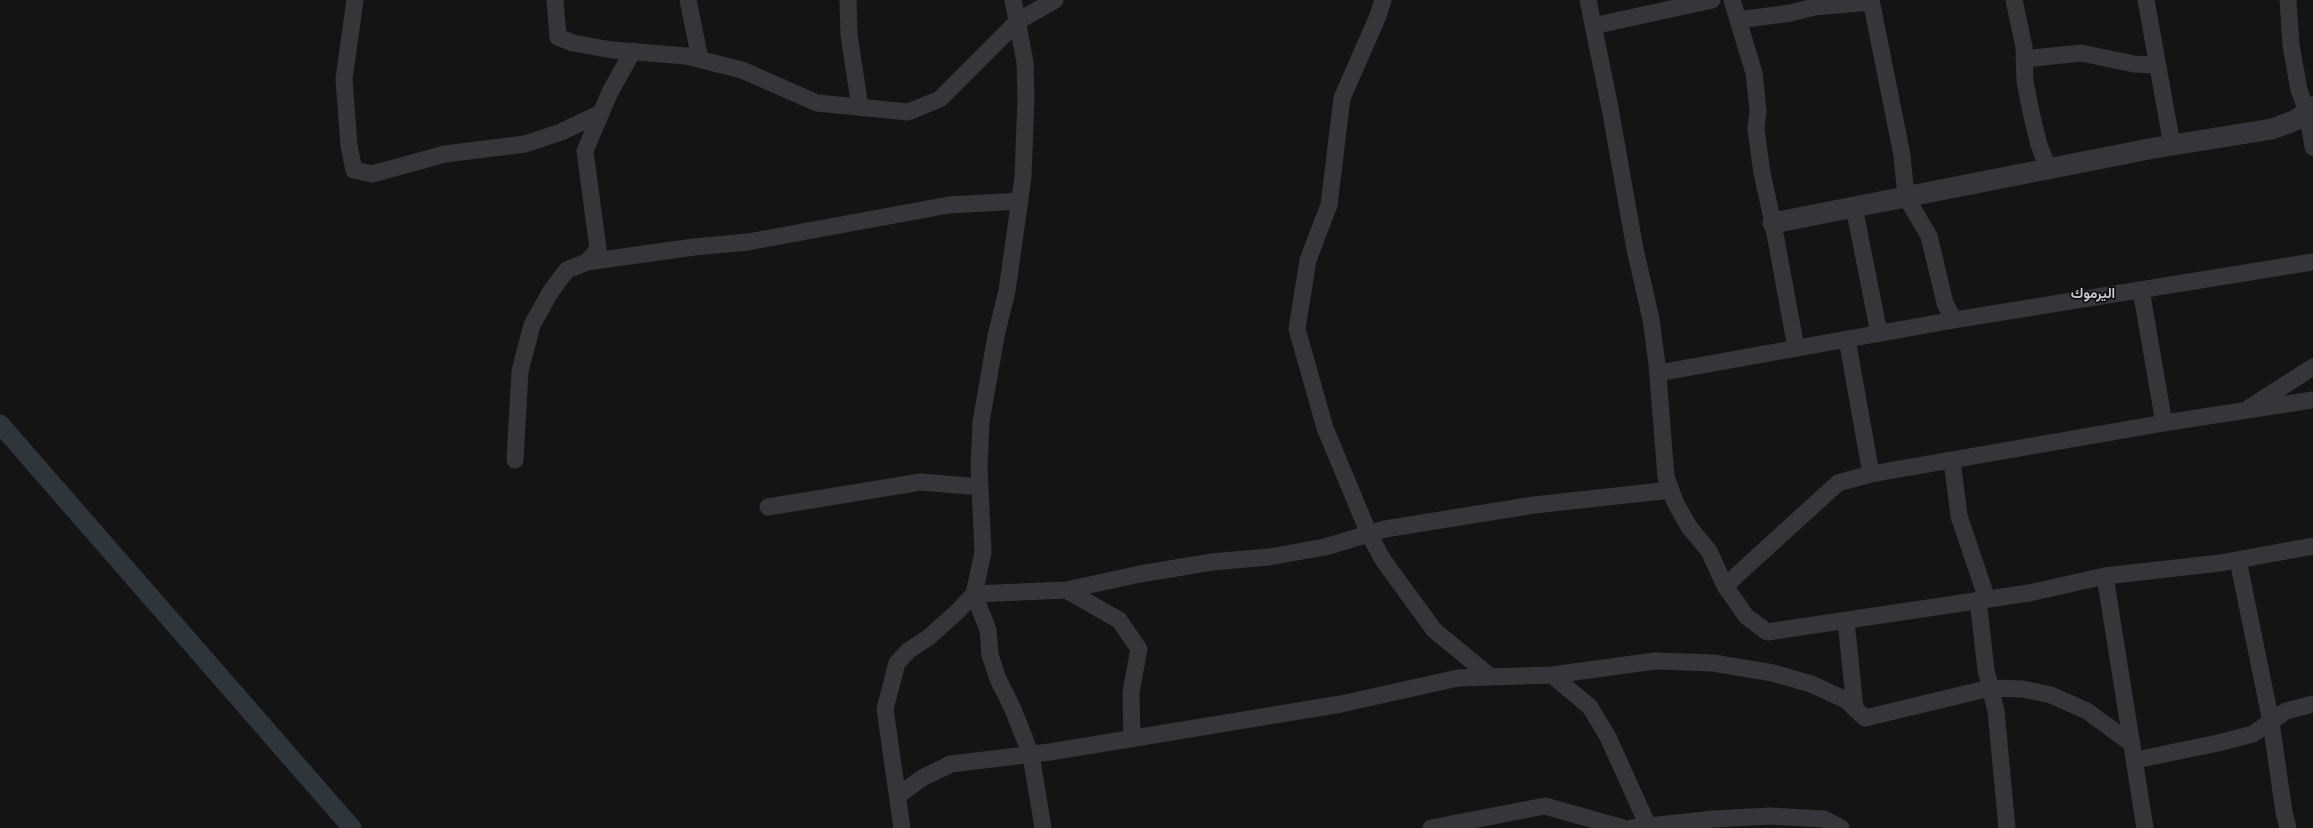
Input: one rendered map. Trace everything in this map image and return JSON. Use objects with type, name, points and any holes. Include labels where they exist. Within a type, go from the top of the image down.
[{"type":"street","points":[[355,0],[344,79],[349,146],[354,170],[372,174],[445,154],[525,144],[561,132],[601,113]]},
{"type":"street","points":[[555,0],[558,37],[573,43],[700,60],[742,70],[817,103],[908,112],[940,99],[1018,21],[1055,0]]},
{"type":"street","points":[[688,0],[700,60]]},
{"type":"street","points":[[848,0],[849,36],[860,108]]},
{"type":"street","points":[[902,828],[899,795],[885,709],[897,663],[908,651],[929,637],[957,612],[974,594],[983,552],[980,487],[981,422],[996,336],[1007,291],[1023,176],[1026,98],[1025,62],[1013,0]]},
{"type":"street","points":[[1383,0],[1378,16],[1342,98],[1329,205],[1308,260],[1297,329],[1325,428],[1369,534],[1383,560],[1434,630],[1491,677]]},
{"type":"street","points":[[1588,0],[1635,249],[1651,319],[1658,373],[1666,477],[1689,527],[1709,551],[1725,586],[1746,616],[1767,632],[2029,593],[2105,576],[2238,560],[2313,546]]},
{"type":"street","points":[[1593,26],[1712,0]]},
{"type":"street","points":[[1732,0],[1754,73],[1758,110],[1756,129],[1762,173],[1773,223],[1796,348]]},
{"type":"street","points":[[2014,0],[2031,112],[2039,145],[2048,168]]},
{"type":"street","points":[[2146,0],[2156,66],[2172,145]]},
{"type":"street","points":[[2288,0],[2294,60],[2299,90],[2311,112],[2313,147]]},
{"type":"street","points":[[1738,20],[1791,13],[1814,7],[1871,1],[1902,155],[1906,197],[1929,236],[1945,303],[1954,320]]},
{"type":"street","points":[[587,262],[598,249],[585,151],[601,113],[633,51]]},
{"type":"street","points":[[2024,59],[2080,53],[2134,64],[2156,66]]},
{"type":"street","points":[[1773,223],[2048,168],[2172,145],[2272,129],[2296,120],[2311,112]]},
{"type":"street","points":[[515,460],[520,371],[532,325],[551,291],[567,270],[587,262],[694,247],[748,242],[949,205],[1020,201]]},
{"type":"street","points":[[1854,207],[1879,333]]},
{"type":"street","points":[[1658,373],[1954,320],[2313,262]]},
{"type":"street","points":[[2141,290],[2164,423]]},
{"type":"street","points":[[1847,339],[1871,474]]},
{"type":"street","points":[[2245,411],[2313,367]]},
{"type":"street","points":[[1725,586],[1838,483],[1871,474],[2164,423],[2313,400]]},
{"type":"street","points":[[1952,460],[1959,516],[1982,599],[1986,670],[1996,711],[2007,828]]},
{"type":"street","points":[[768,507],[921,482],[980,487]]},
{"type":"street","points":[[974,594],[1066,590],[1140,574],[1212,562],[1269,557],[1325,548],[1385,529],[1534,504],[1671,490]]},
{"type":"street","points":[[2238,560],[2271,722],[2284,812],[2288,828]]},
{"type":"street","points":[[2105,576],[2132,744],[2136,760],[2145,828]]},
{"type":"street","points":[[1066,590],[1119,620],[1139,649],[1131,692],[1132,739]]},
{"type":"street","points":[[974,594],[988,630],[990,655],[998,679],[1012,707],[1031,754],[1043,828]]},
{"type":"street","points":[[1846,621],[1855,709]]},
{"type":"street","points":[[899,795],[922,778],[951,764],[1132,739],[1341,704],[1458,678],[1552,675],[1655,661],[1713,663],[1773,673],[1812,684],[1846,700],[1865,718],[1990,688],[2023,689],[2051,695],[2087,711],[2132,744]]},
{"type":"street","points":[[1552,675],[1590,707],[1608,737],[1624,770],[1643,827],[1714,819],[1770,816],[1824,819],[1841,828]]},
{"type":"street","points":[[2136,760],[2252,734],[2286,711],[2313,704]]},
{"type":"street","points":[[1431,828],[1545,806],[1623,828]]},
{"type":"waterway","points":[[0,424],[352,828]]},
{"type":"district","name":"اليرموك","points":[[2093,294]]}]
